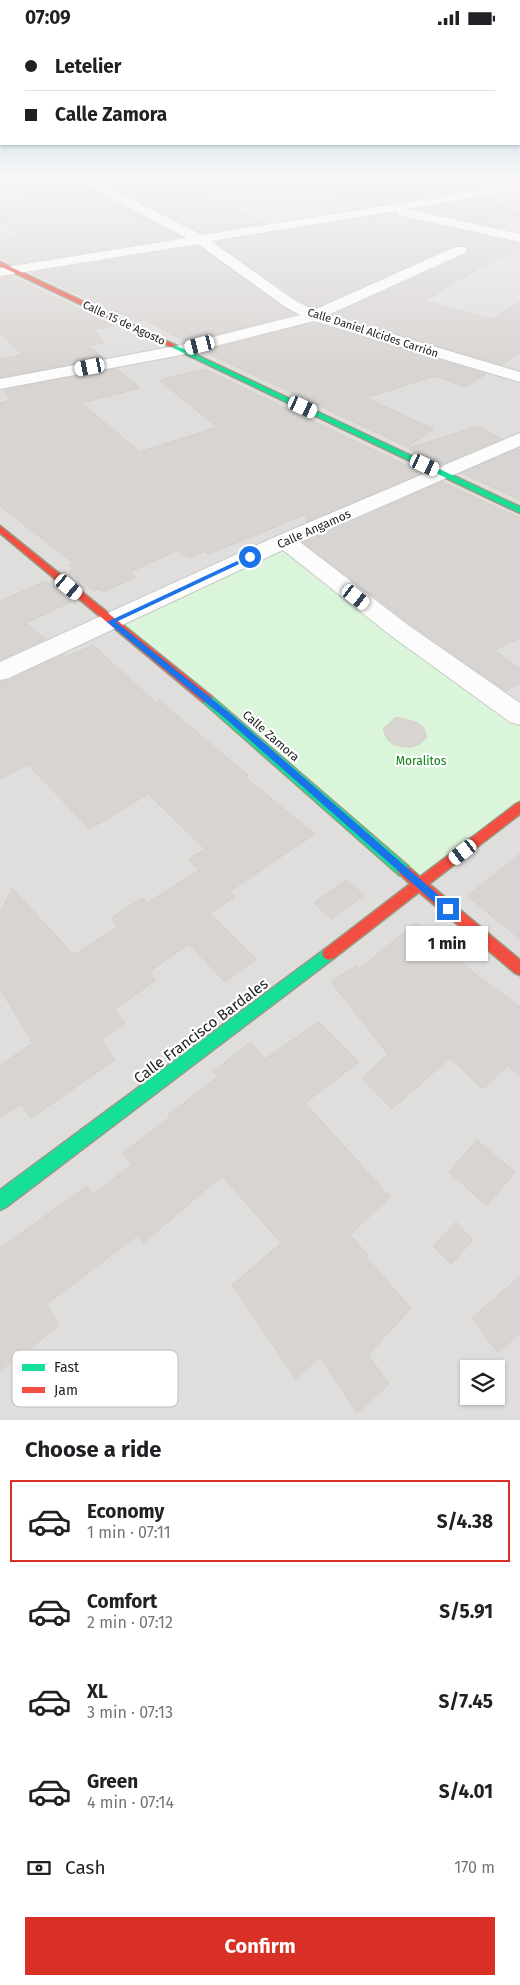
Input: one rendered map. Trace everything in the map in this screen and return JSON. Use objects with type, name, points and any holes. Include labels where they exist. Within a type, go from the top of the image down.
[{"type":"street","points":[[6,271],[190,243]]},
{"type":"street","name":"Calle Daniel Alcides Carrión","points":[[203,243],[289,303],[314,317],[520,377]]},
{"type":"street","points":[[0,384],[181,350],[314,317],[460,250]]},
{"type":"street","name":"Calle 15 de Agosto","points":[[0,264],[6,271],[181,350],[520,510]]},
{"type":"street","name":"Calle Angamos","points":[[0,672],[285,541],[520,439]]},
{"type":"street","name":"Calle Zamora","points":[[0,529],[229,717],[420,885],[520,969]]},
{"type":"street","points":[[285,541],[398,630],[520,716]]},
{"type":"street","name":"Calle Francisco Bardales","points":[[0,1201],[420,885],[520,807]]},
{"type":"shaded area","points":[[0,243],[520,243],[520,1420],[0,1420]]},
{"type":"green space","name":"Moralitos","points":[[285,541],[520,716],[520,807],[420,885],[111,622]]},
{"type":"building","points":[[0,243],[146,243],[13,264],[0,258]]},
{"type":"building","points":[[217,243],[520,244],[520,247],[479,268],[425,301],[491,319],[520,302],[519,354],[501,365],[333,315],[466,255],[469,249],[465,245],[454,245],[314,308],[295,298]]},
{"type":"building","points":[[198,246],[295,314],[186,342],[146,320],[136,321],[32,273]]},
{"type":"building","points":[[11,276],[114,326],[94,329],[104,343],[89,345],[103,358],[0,377],[0,359],[22,354],[0,333],[0,278]]},
{"type":"building","points":[[314,323],[486,374],[465,387],[435,376],[366,398],[434,429],[407,447],[203,351]]},
{"type":"building","points":[[117,369],[140,388],[81,403],[140,452],[217,427],[159,380],[204,369],[422,473],[306,522],[307,514],[209,554],[204,551],[189,558],[178,550],[130,572],[136,577],[103,592],[99,589],[94,591],[69,571],[73,569],[69,565],[73,563],[0,506],[0,403],[10,400],[4,390]]},
{"type":"building","points":[[479,426],[501,439],[442,464],[409,448]]},
{"type":"building","points":[[518,449],[520,450],[520,500],[462,473]]},
{"type":"building","points":[[442,482],[520,518],[520,638],[494,650],[520,669],[520,683],[506,691],[416,628],[304,543]]},
{"type":"building","points":[[46,581],[71,602],[26,623],[45,639],[0,660],[0,601]]},
{"type":"building","points":[[93,645],[156,703],[160,701],[248,775],[245,777],[315,834],[229,892],[234,897],[210,913],[256,959],[225,982],[189,944],[149,972],[156,980],[114,1010],[125,1023],[101,1040],[115,1060],[31,1118],[21,1104],[0,1118],[0,1065],[33,1043],[0,989],[0,913],[12,888],[74,955],[118,926],[111,918],[142,898],[147,903],[199,870],[188,859],[205,849],[148,794],[90,829],[28,765],[0,779],[0,682],[10,680],[64,655],[66,657]]},
{"type":"building","points":[[396,717],[416,722],[423,727],[427,737],[420,744],[412,747],[402,747],[393,744],[387,739],[383,729]]},
{"type":"building","points":[[520,854],[520,939],[467,896]]},
{"type":"building","points":[[346,880],[364,895],[332,919],[314,903]]},
{"type":"building","points":[[416,923],[473,972],[520,1007],[520,1076],[507,1066],[483,1089],[450,1058],[392,1109],[362,1078],[388,1054],[331,982],[356,966],[359,969]]},
{"type":"building","points":[[319,1022],[359,1062],[305,1103],[390,1197],[350,1235],[368,1255],[366,1257],[411,1308],[368,1355],[389,1384],[357,1413],[320,1357],[296,1379],[232,1285],[281,1243],[222,1176],[143,1243],[138,1235],[47,1304],[59,1326],[28,1350],[12,1350],[12,1362],[0,1371],[0,1248],[87,1186],[93,1195],[132,1164],[123,1153],[170,1117],[168,1115],[218,1077],[213,1072],[250,1042],[265,1059]]},
{"type":"building","points":[[477,1140],[515,1172],[487,1206],[449,1172]]},
{"type":"building","points":[[456,1222],[473,1240],[451,1264],[433,1246]]},
{"type":"building","points":[[520,1276],[520,1333],[498,1353],[472,1318]]},
{"type":"traffic: fast","points":[[173,346],[520,510]]},
{"type":"traffic: fast","points":[[207,699],[404,871]]},
{"type":"traffic: fast","points":[[0,1201],[329,954]]},
{"type":"traffic: jam","points":[[0,264],[173,346]]},
{"type":"traffic: jam","points":[[0,529],[207,699]]},
{"type":"traffic: jam","points":[[329,954],[520,807]]},
{"type":"traffic: jam","points":[[404,871],[520,969]]},
{"type":"route","points":[[250,557],[111,622],[229,717],[448,909]]}]
